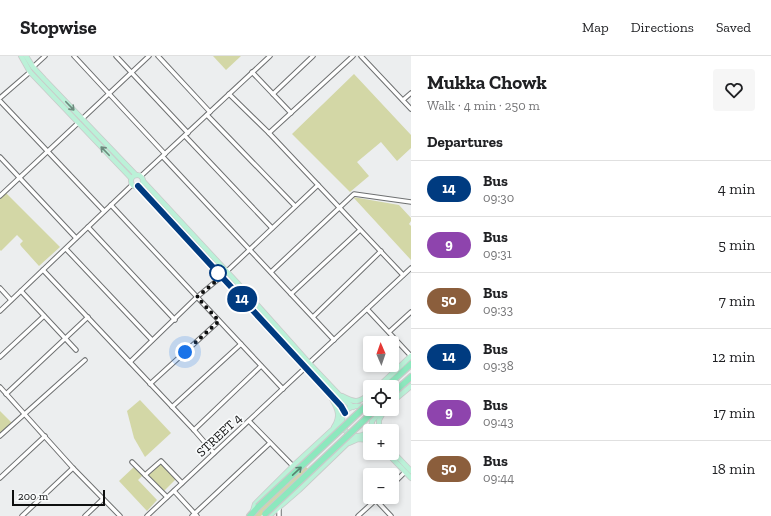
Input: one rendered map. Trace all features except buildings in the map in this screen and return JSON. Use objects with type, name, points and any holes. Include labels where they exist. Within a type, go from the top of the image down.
[{"type":"highway","points":[[394,380],[411,364]]},
{"type":"highway","points":[[399,388],[411,377]]},
{"type":"highway","points":[[251,515],[363,409]]},
{"type":"highway","points":[[269,515],[369,416]]},
{"type":"main road","points":[[21,56],[30,72],[78,123],[143,182],[339,394],[356,407],[370,413],[372,424]]},
{"type":"main road","points":[[26,56],[33,67],[136,177]]},
{"type":"main road","points":[[136,177],[132,185],[138,186],[329,393],[345,413]]},
{"type":"main road","points":[[138,186],[143,182]]},
{"type":"main road","points":[[385,380],[411,356]]},
{"type":"main road","points":[[399,396],[411,386]]},
{"type":"main road","points":[[313,448],[338,421],[338,410],[329,393]]},
{"type":"main road","points":[[339,394],[350,400],[357,401],[363,399]]},
{"type":"main road","points":[[251,515],[255,504],[293,466],[342,421],[345,413],[363,401]]},
{"type":"main road","points":[[372,421],[377,416]]},
{"type":"main road","points":[[342,421],[346,430],[355,436]]},
{"type":"main road","points":[[269,515],[299,490],[355,436],[363,434]]},
{"type":"main road","points":[[345,445],[358,439],[363,439]]},
{"type":"main road","points":[[399,459],[409,470],[411,478]]},
{"type":"main road","points":[[396,460],[409,470]]},
{"type":"street","points":[[33,67],[45,56]]},
{"type":"street","points":[[74,56],[249,249],[334,340]]},
{"type":"street","points":[[116,56],[186,135],[272,228]]},
{"type":"street","points":[[82,119],[149,56]]},
{"type":"street","points":[[158,56],[210,112]]},
{"type":"street","points":[[136,177],[164,156],[270,56]]},
{"type":"street","points":[[273,94],[313,56]]},
{"type":"street","points":[[269,133],[353,56]]},
{"type":"street","points":[[361,56],[411,109]]},
{"type":"street","points":[[30,72],[0,100],[104,211]]},
{"type":"street","points":[[252,72],[291,113]]},
{"type":"street","points":[[403,100],[411,93]]},
{"type":"street","points":[[229,94],[269,133],[403,276]]},
{"type":"street","points":[[207,115],[295,206]]},
{"type":"street","points":[[0,196],[78,123]]},
{"type":"street","points":[[0,157],[76,238]]},
{"type":"street","points":[[0,311],[132,185]]},
{"type":"street","points":[[226,272],[318,185]]},
{"type":"street","points":[[271,272],[354,194],[411,202]]},
{"type":"street","points":[[111,205],[283,389]]},
{"type":"street","points":[[88,227],[175,320]]},
{"type":"street","points":[[291,294],[360,230]]},
{"type":"street","points":[[66,249],[152,340]]},
{"type":"street","points":[[313,317],[381,251]]},
{"type":"street","points":[[309,363],[411,268]]},
{"type":"street","points":[[43,270],[194,430],[214,454]]},
{"type":"street","points":[[130,362],[197,297],[221,277]]},
{"type":"street","points":[[0,288],[12,300]]},
{"type":"street","points":[[21,292],[76,350]]},
{"type":"street","points":[[367,309],[411,356]]},
{"type":"street","points":[[389,332],[411,312]]},
{"type":"street","points":[[0,357],[44,316]]},
{"type":"street","points":[[6,394],[88,317]]},
{"type":"street","points":[[150,384],[219,321]]},
{"type":"street","points":[[172,407],[241,344]]},
{"type":"street","points":[[0,436],[85,360]]},
{"type":"street","points":[[194,430],[261,366]]},
{"type":"street","name":"STREET 4","points":[[147,516],[305,368]]},
{"type":"street","points":[[0,387],[73,468],[120,516]]},
{"type":"street","points":[[249,421],[293,466]]},
{"type":"street","points":[[0,478],[45,436]]},
{"type":"street","points":[[174,491],[195,515],[270,443]]},
{"type":"street","points":[[145,475],[161,461],[182,483]]},
{"type":"street","points":[[132,462],[167,497]]},
{"type":"street","points":[[22,516],[73,468]]},
{"type":"street","points":[[399,479],[409,470]]},
{"type":"street","points":[[85,516],[103,499]]},
{"type":"street","points":[[358,516],[371,504]]},
{"type":"street","points":[[382,504],[391,516]]},
{"type":"street","points":[[279,508],[279,516]]},
{"type":"green space","points":[[213,56],[241,56],[226,70]]},
{"type":"green space","points":[[354,74],[411,135],[411,148],[397,161],[381,142],[357,162],[369,176],[350,192],[292,134]]},
{"type":"green space","points":[[6,193],[60,247],[39,266],[21,246],[20,244],[23,241],[17,235],[1,251],[0,250],[0,199]]},
{"type":"green space","points":[[353,197],[399,205],[411,218],[409,224],[411,226],[411,260]]},
{"type":"green space","points":[[140,400],[171,433],[145,457],[134,438],[127,411]]},
{"type":"green space","points":[[0,411],[13,424],[0,436]]},
{"type":"green space","points":[[160,463],[176,479],[163,492],[148,475]]},
{"type":"green space","points":[[135,466],[143,475],[138,480],[157,500],[147,511],[119,481]]},
{"type":"green space","points":[[306,467],[308,469],[261,516],[253,516]]},
{"type":"bus line","name":"14","points":[[138,186],[341,406],[345,413]]},
{"type":"route","points":[[185,352],[219,321],[197,297],[221,277],[218,273]]}]
